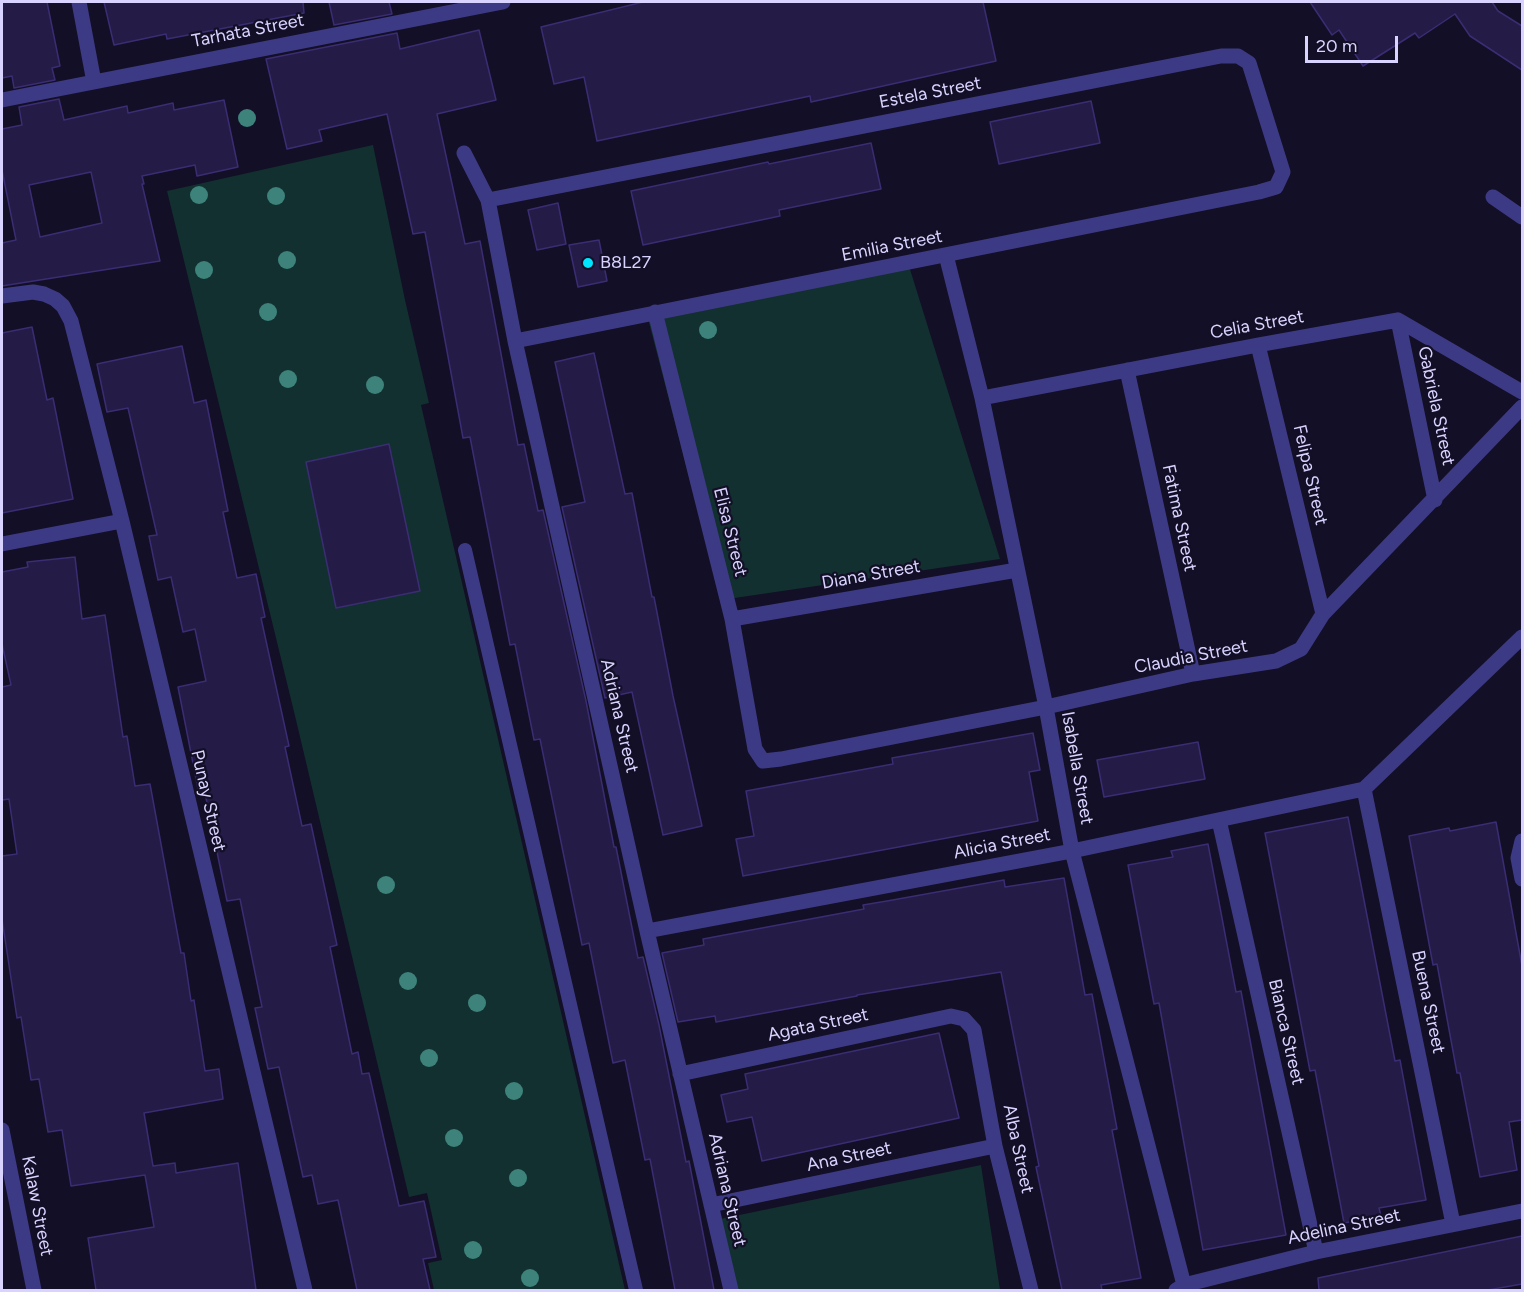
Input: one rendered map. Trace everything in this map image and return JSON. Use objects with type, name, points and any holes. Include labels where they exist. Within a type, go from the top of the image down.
[{"type":"street","points":[[78,2],[94,82]]},
{"type":"street","name":"Tarhata Street","points":[[2,100],[469,5],[503,2]]},
{"type":"street","name":"Estela Street","points":[[488,200],[1221,56],[1238,56],[1249,63],[1283,172],[1276,187]]},
{"type":"street","name":"Adriana Street","points":[[464,153],[488,200],[515,341],[647,932],[731,1290]]},
{"type":"street","name":"Emilia Street","points":[[515,341],[1276,187]]},
{"type":"street","points":[[1493,197],[1522,217]]},
{"type":"street","name":"Isabella Street","points":[[946,255],[982,398],[1046,707],[1072,850],[1184,1289]]},
{"type":"street","name":"Punay Street","points":[[2,296],[26,292],[44,294],[63,306],[70,321],[122,521],[305,1290]]},
{"type":"street","name":"Elisa Street","points":[[655,312],[732,619],[755,749],[763,761]]},
{"type":"street","points":[[1398,320],[1522,392]]},
{"type":"street","name":"Celia Street","points":[[982,398],[1398,320]]},
{"type":"street","name":"Gabriela Street","points":[[1398,320],[1435,500]]},
{"type":"street","name":"Felipa Street","points":[[1258,345],[1323,614]]},
{"type":"street","name":"Fatima Street","points":[[1127,370],[1193,674]]},
{"type":"street","name":"Claudia Street","points":[[763,761],[1046,707],[1193,674],[1276,661],[1301,649],[1323,614],[1522,407]]},
{"type":"street","points":[[2,544],[122,521]]},
{"type":"street","name":"Diana Street","points":[[732,619],[1017,570]]},
{"type":"street","points":[[1364,789],[1522,637]]},
{"type":"street","name":"Alicia Street","points":[[647,932],[1072,850],[1364,789]]},
{"type":"street","name":"Buena Street","points":[[1364,789],[1453,1224]]},
{"type":"street","name":"Bianca Street","points":[[1219,820],[1316,1252]]},
{"type":"street","points":[[1522,841],[1518,858],[1522,879]]},
{"type":"street","name":"Agata Street","points":[[680,1074],[951,1016],[964,1019]]},
{"type":"street","name":"Alba Street","points":[[964,1019],[974,1030],[995,1146],[1031,1290]]},
{"type":"street","name":"Kalaw Street","points":[[2,1130],[34,1290]]},
{"type":"street","name":"Ana Street","points":[[711,1205],[995,1146]]},
{"type":"street","name":"Adelina Street","points":[[1184,1289],[1316,1252],[1522,1211]]},
{"type":"lane","points":[[465,550],[636,1290]]},
{"type":"green space","points":[[373,145],[429,403],[421,405],[625,1290],[434,1290],[428,1263],[442,1260],[427,1193],[409,1197],[167,191]]},
{"type":"green space","points":[[909,266],[1000,559],[721,600],[646,311]]},
{"type":"green space","points":[[981,1165],[1000,1290],[738,1290],[720,1219]]},
{"type":"building","points":[[2,2],[47,2],[60,66],[52,68],[55,80],[14,88],[12,76],[2,78]]},
{"type":"building","points":[[104,2],[303,2],[304,13],[167,39],[166,34],[114,45]]},
{"type":"building","points":[[329,2],[389,2],[392,14],[334,25]]},
{"type":"building","points":[[643,2],[983,2],[996,61],[811,102],[810,96],[597,141],[584,77],[554,84],[541,27]]},
{"type":"building","points":[[1310,2],[1492,2],[1498,11],[1522,26],[1522,70],[1470,36],[1455,14],[1419,38],[1415,33],[1363,66],[1339,30],[1332,35]]},
{"type":"building","points":[[479,30],[496,100],[437,114],[465,244],[480,241],[518,445],[524,444],[538,511],[543,510],[586,701],[638,958],[643,957],[686,1162],[689,1161],[714,1290],[675,1290],[650,1159],[645,1160],[625,1060],[613,1063],[589,943],[582,945],[540,739],[534,740],[515,644],[510,645],[470,437],[463,438],[425,232],[413,234],[387,114],[319,130],[322,141],[287,149],[266,59],[397,33],[400,49]]},
{"type":"building","points":[[59,99],[64,120],[127,106],[128,113],[173,103],[174,110],[224,100],[238,167],[197,176],[195,165],[142,176],[160,261],[2,286],[2,243],[16,240],[2,170],[2,129],[22,125],[19,107]],"holes":[[[91,172],[102,223],[40,237],[29,185]]]},
{"type":"building","points":[[1091,101],[1100,143],[999,164],[990,122]]},
{"type":"building","points":[[871,143],[881,189],[779,210],[780,216],[643,245],[631,191]]},
{"type":"building","points":[[558,203],[566,244],[537,250],[528,210]]},
{"type":"building","name":"B8L27","points":[[599,240],[607,281],[578,287],[569,245]]},
{"type":"building","points":[[32,327],[47,400],[53,398],[73,499],[2,513],[2,333]]},
{"type":"building","points":[[182,346],[194,403],[206,400],[228,511],[223,512],[237,578],[256,574],[265,617],[261,618],[289,746],[285,747],[302,826],[311,824],[337,945],[330,947],[352,1054],[358,1052],[362,1074],[369,1073],[399,1206],[424,1201],[436,1257],[423,1259],[430,1290],[357,1290],[338,1200],[318,1204],[312,1175],[303,1177],[279,1067],[268,1069],[255,1008],[262,1007],[240,899],[227,901],[205,793],[199,794],[178,687],[206,681],[195,629],[183,632],[171,577],[158,580],[149,536],[157,535],[128,408],[107,412],[97,364]]},
{"type":"building","points":[[594,353],[625,494],[632,493],[652,597],[654,597],[702,826],[663,835],[632,692],[605,698],[562,507],[585,502],[555,362]]},
{"type":"building","points":[[389,444],[420,591],[336,608],[306,462]]},
{"type":"building","points":[[75,557],[82,619],[105,615],[123,737],[127,736],[135,786],[150,784],[181,953],[184,953],[191,1001],[194,1000],[205,1071],[219,1069],[223,1099],[144,1113],[153,1166],[175,1163],[176,1173],[238,1163],[256,1290],[96,1290],[88,1238],[154,1227],[145,1175],[71,1186],[62,1130],[48,1132],[39,1079],[31,1080],[21,1017],[17,1018],[2,919],[2,856],[17,854],[9,799],[2,800],[2,687],[11,685],[2,644],[2,572],[28,567],[27,562]]},
{"type":"building","points":[[1033,733],[1040,770],[1029,772],[1038,821],[743,876],[736,839],[754,836],[746,791],[893,764],[892,758]]},
{"type":"building","points":[[1198,742],[1205,779],[1104,797],[1097,760]]},
{"type":"building","points":[[1348,817],[1395,1061],[1400,1060],[1426,1200],[1379,1208],[1381,1216],[1344,1223],[1315,1070],[1310,1071],[1265,833]]},
{"type":"building","points":[[1496,822],[1522,966],[1522,1120],[1509,1122],[1517,1170],[1480,1177],[1460,1073],[1457,1073],[1437,964],[1433,965],[1409,836]]},
{"type":"building","points":[[1208,844],[1236,992],[1241,991],[1286,1235],[1203,1250],[1159,1003],[1154,1004],[1128,865],[1173,857],[1171,851]]},
{"type":"building","points":[[1064,878],[1085,995],[1092,994],[1117,1129],[1112,1130],[1141,1278],[1101,1285],[1102,1290],[1062,1290],[1036,1167],[1039,1166],[1001,972],[857,995],[716,1022],[715,1016],[678,1022],[662,953],[704,945],[703,939],[864,909],[863,905],[1004,880],[1005,887]]},
{"type":"building","points":[[939,1033],[959,1118],[762,1161],[752,1117],[727,1122],[721,1095],[748,1089],[745,1074]]},
{"type":"building","points":[[1522,1236],[1522,1284],[1488,1290],[1319,1290],[1318,1278]]},
{"type":"place","name":"B8L27","points":[[588,263]]}]
